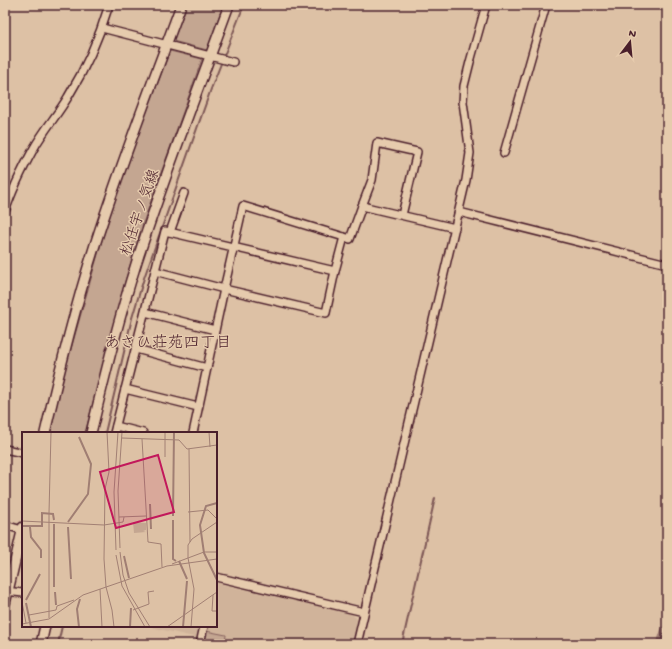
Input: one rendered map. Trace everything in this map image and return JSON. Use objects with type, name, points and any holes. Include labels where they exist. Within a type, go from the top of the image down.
[{"type":"main road","name":"松任宇ノ気線","points":[[45,432],[62,361],[92,251],[124,158],[181,5]]},
{"type":"main road","name":"松任宇ノ気線","points":[[91,432],[108,364],[137,262],[169,166],[214,57],[229,5]]},
{"type":"main road","points":[[5,604],[6,591],[22,532]]},
{"type":"main road","points":[[41,644],[45,627]]},
{"type":"street","points":[[5,212],[9,200],[34,147],[68,98],[87,64],[102,28],[109,5]]},
{"type":"street","points":[[357,644],[466,180],[470,153],[463,102],[464,86],[486,5]]},
{"type":"street","points":[[504,153],[546,5]]},
{"type":"street","points":[[102,28],[230,61]]},
{"type":"street","points":[[193,432],[243,206],[350,239],[372,180],[377,143],[417,152],[402,215]]},
{"type":"street","points":[[170,232],[184,193]]},
{"type":"street","points":[[362,206],[455,228]]},
{"type":"street","points":[[459,212],[667,264]]},
{"type":"street","points":[[136,432],[115,429],[165,231],[335,271]]},
{"type":"street","points":[[155,271],[326,314],[344,238]]},
{"type":"street","points":[[145,312],[215,330]]},
{"type":"street","points":[[136,349],[207,368]]},
{"type":"street","points":[[125,389],[198,407]]},
{"type":"street","points":[[5,449],[22,453]]},
{"type":"street","points":[[5,525],[22,528]]},
{"type":"street","points":[[217,577],[364,612]]},
{"type":"street","points":[[6,591],[22,594]]},
{"type":"street","points":[[200,644],[204,627]]},
{"type":"shaded area","points":[[187,5],[223,5],[207,50],[173,41]]},
{"type":"shaded area","points":[[170,51],[202,59],[143,223],[125,281],[85,432],[51,432],[57,398],[103,237],[128,161]]},
{"type":"shaded area","points":[[217,583],[351,614],[356,618],[358,623],[352,644],[202,644],[202,639],[151,627],[217,627]]},
{"type":"shaded area","points":[[206,631],[226,635],[225,644],[204,644]]},
{"type":"waterway","points":[[105,432],[132,318],[144,278],[211,89],[244,5]]},
{"type":"waterway","points":[[402,644],[435,498]]},
{"type":"waterway","points":[[58,644],[62,627]]},
{"type":"waterway","points":[[663,644],[667,632]]},
{"type":"district","name":"あさひ荘苑四丁目","points":[[168,341]]}]
